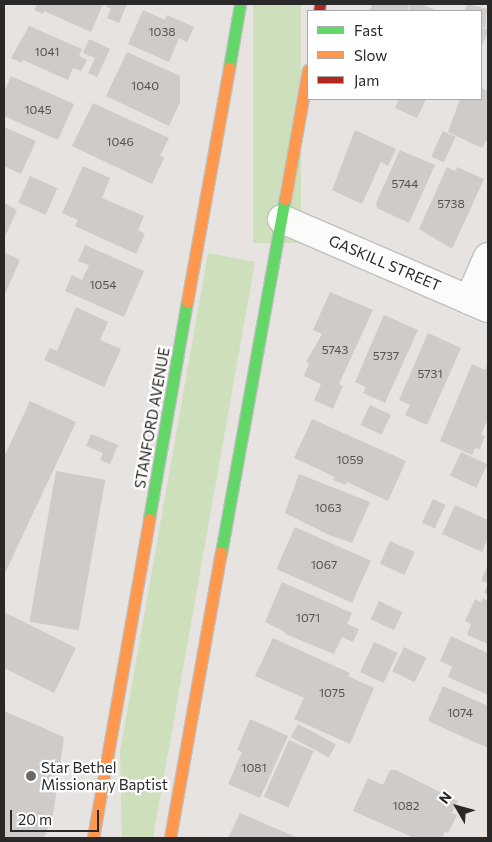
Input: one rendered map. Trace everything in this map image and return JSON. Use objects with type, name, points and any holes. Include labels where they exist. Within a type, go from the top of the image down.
[{"type":"main road","name":"STANFORD AVENUE","points":[[93,838],[240,4]]},
{"type":"main road","points":[[170,838],[307,76]]},
{"type":"street","name":"GASKILL STREET","points":[[282,219],[479,304]]},
{"type":"street","points":[[479,304],[488,257]]},
{"type":"green space","points":[[253,4],[301,4],[301,243],[253,243]]},
{"type":"green space","points":[[208,253],[255,262],[153,838],[122,838],[120,752]]},
{"type":"building","points":[[37,4],[103,4],[91,32],[44,11],[43,14],[34,10]]},
{"type":"building","points":[[108,4],[127,4],[119,23],[107,18],[111,9],[106,7]]},
{"type":"building","points":[[373,4],[410,4],[407,10],[370,10]]},
{"type":"building","points":[[411,4],[421,4],[436,10],[408,10]]},
{"type":"building","points":[[468,4],[487,9],[485,28],[482,26],[482,10],[465,10]]},
{"type":"building","points":[[143,10],[165,20],[167,15],[194,27],[187,42],[179,38],[169,62],[128,44]]},
{"type":"building","points":[[29,26],[82,49],[79,56],[87,60],[81,71],[73,68],[68,80],[23,60],[22,63],[11,58]]},
{"type":"building","points":[[482,27],[488,31],[482,45]]},
{"type":"building","points":[[89,39],[110,49],[97,77],[88,73],[95,58],[83,53]]},
{"type":"building","points":[[127,52],[180,76],[180,102],[169,126],[106,96]]},
{"type":"building","points":[[11,76],[74,104],[58,140],[4,116],[4,92]]},
{"type":"building","points":[[482,88],[488,91],[488,138],[482,148],[448,132],[460,100],[482,100]]},
{"type":"building","points":[[399,100],[426,100],[417,118],[395,108]]},
{"type":"building","points":[[93,103],[169,138],[160,156],[164,158],[152,184],[72,146]]},
{"type":"building","points":[[4,127],[36,141],[21,174],[4,166]]},
{"type":"building","points":[[355,130],[396,149],[388,166],[381,162],[362,204],[332,190]]},
{"type":"building","points":[[443,131],[456,137],[444,162],[431,156]]},
{"type":"building","points":[[400,150],[435,165],[409,223],[377,208],[376,203]]},
{"type":"building","points":[[83,166],[110,178],[102,198],[144,216],[138,230],[145,234],[136,254],[75,226],[78,220],[62,213]]},
{"type":"building","points":[[447,167],[455,171],[457,167],[484,179],[452,249],[419,229]]},
{"type":"building","points":[[30,176],[57,188],[46,215],[18,202]]},
{"type":"building","points":[[4,203],[17,210],[4,239]]},
{"type":"building","points":[[85,245],[144,271],[124,317],[65,291],[72,275],[82,280],[89,265],[78,261]]},
{"type":"building","points":[[4,252],[20,260],[4,296]]},
{"type":"building","points":[[330,292],[373,310],[339,384],[343,386],[333,409],[314,400],[321,384],[304,376],[309,363],[306,362],[322,334],[313,330]]},
{"type":"building","points":[[76,307],[108,322],[100,340],[121,349],[104,387],[44,360],[50,348],[57,351]]},
{"type":"building","points":[[384,315],[418,330],[385,403],[363,393],[366,387],[355,382]]},
{"type":"building","points":[[428,333],[461,348],[427,425],[405,415],[410,405],[399,400]]},
{"type":"building","points":[[488,362],[488,418],[481,435],[485,436],[480,449],[475,448],[472,455],[440,441],[472,364],[485,370]]},
{"type":"building","points":[[30,401],[76,422],[4,575],[4,457]]},
{"type":"building","points":[[370,405],[391,415],[382,435],[361,425]]},
{"type":"building","points":[[312,419],[406,461],[388,501],[347,482],[345,485],[333,480],[335,477],[294,458]]},
{"type":"building","points":[[91,434],[118,445],[110,464],[100,460],[103,453],[86,446]]},
{"type":"building","points":[[461,452],[487,464],[476,488],[450,476]]},
{"type":"building","points":[[56,471],[105,480],[79,630],[29,622]]},
{"type":"building","points":[[299,474],[370,502],[352,543],[329,535],[285,513]]},
{"type":"building","points":[[433,499],[446,505],[435,528],[422,523]]},
{"type":"building","points":[[455,505],[488,520],[488,537],[482,552],[442,534]]},
{"type":"building","points":[[295,527],[371,561],[352,603],[276,569]]},
{"type":"building","points":[[390,541],[415,552],[404,575],[380,564]]},
{"type":"building","points":[[488,564],[488,583],[481,581]]},
{"type":"building","points":[[282,582],[352,613],[347,624],[359,629],[353,642],[342,637],[334,654],[285,634],[285,632],[265,622]]},
{"type":"building","points":[[488,583],[488,595],[484,593]]},
{"type":"building","points":[[483,598],[488,601],[488,644],[467,635],[471,624],[465,621],[475,599],[481,602]]},
{"type":"building","points":[[379,601],[403,612],[394,630],[371,619]]},
{"type":"building","points":[[4,612],[76,648],[54,693],[4,668]]},
{"type":"building","points":[[451,636],[488,653],[488,695],[448,677],[452,667],[440,661]]},
{"type":"building","points":[[273,638],[350,673],[348,676],[374,688],[350,744],[294,719],[304,698],[255,676]]},
{"type":"building","points":[[374,642],[398,653],[384,683],[360,672]]},
{"type":"building","points":[[404,647],[426,658],[415,682],[392,671]]},
{"type":"building","points":[[443,686],[488,706],[488,748],[428,721]]},
{"type":"building","name":"Star Bethel Missionary Baptist","points":[[4,711],[64,737],[53,815],[44,838],[4,838]]},
{"type":"building","points":[[250,719],[288,736],[260,798],[228,784],[242,752],[237,750]]},
{"type":"building","points":[[298,724],[336,744],[329,757],[291,737]]},
{"type":"building","points":[[289,740],[314,751],[288,808],[264,797]]},
{"type":"building","points":[[390,770],[396,770],[458,801],[452,813],[457,815],[448,833],[445,831],[442,838],[414,838],[353,811],[368,778],[383,785]]},
{"type":"building","points":[[240,813],[298,838],[228,838]]},
{"type":"traffic: fast","points":[[229,68],[240,4]]},
{"type":"traffic: fast","points":[[221,553],[285,199]]},
{"type":"traffic: fast","points":[[149,519],[187,302]]},
{"type":"traffic: slow","points":[[187,302],[229,68]]},
{"type":"traffic: slow","points":[[285,199],[307,76]]},
{"type":"traffic: slow","points":[[93,838],[149,519]]},
{"type":"traffic: slow","points":[[170,838],[221,553]]},
{"type":"traffic: jam","points":[[319,10],[320,4]]},
{"type":"place","name":"Star Bethel Missionary Baptist","points":[[31,776]]}]
